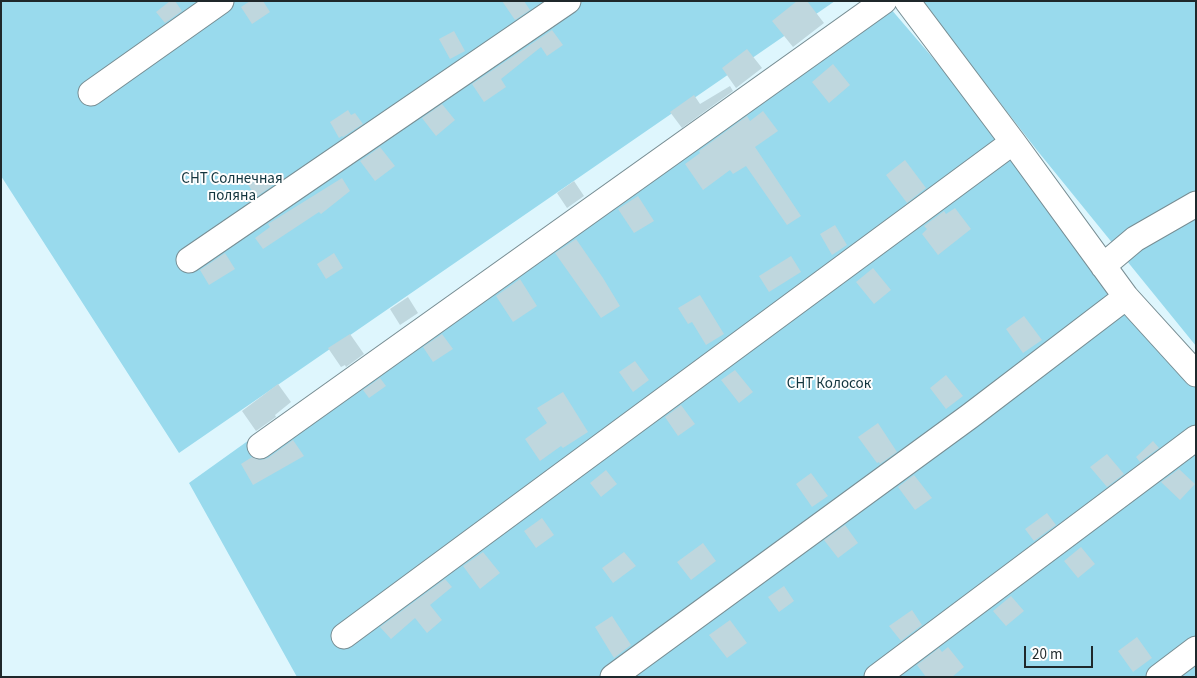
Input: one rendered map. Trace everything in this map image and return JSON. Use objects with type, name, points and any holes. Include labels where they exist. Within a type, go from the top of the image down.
[{"type":"street","points":[[91,93],[221,1]]},
{"type":"street","points":[[189,260],[568,1]]},
{"type":"street","points":[[260,446],[884,1]]},
{"type":"street","points":[[907,1],[1126,297],[1196,374]]},
{"type":"street","points":[[344,636],[1013,142]]},
{"type":"street","points":[[1103,266],[1135,239],[1196,204]]},
{"type":"street","points":[[613,677],[970,416],[1126,297]]},
{"type":"street","points":[[877,677],[1196,438]]},
{"type":"street","points":[[1159,677],[1196,649]]},
{"type":"green space","name":"СНТ Солнечная поляна","points":[[1,1],[835,1],[179,453],[1,176]]},
{"type":"green space","name":"СНТ Колосок","points":[[863,1],[884,1],[1196,364],[1196,677],[297,677],[189,483]]},
{"type":"green space","points":[[921,1],[1196,1],[1196,346],[1036,149]]},
{"type":"building","points":[[170,1],[175,1],[182,11],[165,23],[156,12]]},
{"type":"building","points":[[250,1],[263,1],[270,12],[252,24],[241,7]]},
{"type":"building","points":[[502,1],[524,1],[530,10],[515,20]]},
{"type":"building","points":[[797,1],[807,1],[824,23],[793,47],[772,21]]},
{"type":"building","points":[[552,30],[563,45],[547,56],[541,47],[501,79],[506,87],[484,102],[472,84]]},
{"type":"building","points":[[454,31],[465,51],[450,59],[439,39]]},
{"type":"building","points":[[747,49],[762,68],[736,88],[722,68]]},
{"type":"building","points":[[833,64],[850,85],[829,103],[812,82]]},
{"type":"building","points":[[730,86],[733,91],[682,128],[670,112],[694,95],[700,104]]},
{"type":"building","points":[[442,104],[455,120],[436,136],[422,118]]},
{"type":"building","points":[[348,110],[351,115],[355,113],[363,124],[339,138],[330,122]]},
{"type":"building","points":[[763,111],[778,131],[755,147],[801,216],[787,225],[746,166],[733,174],[730,170],[703,190],[685,164],[700,153],[699,151],[747,116],[750,121]]},
{"type":"building","points":[[380,147],[395,166],[375,181],[360,161]]},
{"type":"building","points":[[905,160],[926,188],[907,203],[886,175]]},
{"type":"building","points":[[264,172],[272,186],[256,197],[247,183]]},
{"type":"building","points":[[342,178],[350,191],[321,214],[319,212],[263,249],[255,238],[270,227],[268,224]]},
{"type":"building","points":[[574,181],[584,196],[567,208],[557,193]]},
{"type":"building","points":[[638,196],[654,221],[634,233],[618,209]]},
{"type":"building","points":[[955,208],[971,229],[938,255],[922,234],[927,229],[924,226],[944,211],[946,214]]},
{"type":"building","points":[[835,225],[847,245],[832,255],[820,234]]},
{"type":"building","points":[[576,239],[620,306],[601,318],[555,253]]},
{"type":"building","points":[[225,253],[235,269],[209,285],[200,270]]},
{"type":"building","points":[[334,253],[343,268],[326,279],[317,264]]},
{"type":"building","points":[[791,256],[801,272],[769,292],[759,276]]},
{"type":"building","points":[[873,268],[891,290],[874,304],[856,282]]},
{"type":"building","points":[[520,279],[537,306],[513,322],[496,296]]},
{"type":"building","points":[[700,295],[724,334],[706,345],[692,322],[688,324],[678,308]]},
{"type":"building","points":[[408,297],[418,313],[400,325],[390,309]]},
{"type":"building","points":[[1024,316],[1042,340],[1023,353],[1006,329]]},
{"type":"building","points":[[350,334],[364,354],[346,367],[345,365],[341,367],[328,348]]},
{"type":"building","points":[[442,334],[453,349],[433,362],[423,347]]},
{"type":"building","points":[[635,361],[649,380],[633,392],[619,372]]},
{"type":"building","points":[[735,370],[753,392],[739,403],[721,380]]},
{"type":"building","points":[[946,375],[963,396],[946,409],[930,388]]},
{"type":"building","points":[[380,378],[386,386],[369,398],[363,390]]},
{"type":"building","points":[[278,384],[291,402],[275,415],[276,417],[256,431],[242,411]]},
{"type":"building","points":[[563,392],[588,432],[563,448],[561,446],[540,461],[525,439],[547,423],[537,408]]},
{"type":"building","points":[[681,405],[695,424],[678,436],[665,417]]},
{"type":"building","points":[[878,423],[897,452],[880,464],[879,462],[877,463],[858,437]]},
{"type":"building","points":[[293,440],[304,456],[253,485],[241,464],[252,457],[261,460],[268,458]]},
{"type":"building","points":[[1153,441],[1159,448],[1140,462],[1136,457]]},
{"type":"building","points":[[1107,454],[1124,474],[1107,487],[1090,467]]},
{"type":"building","points":[[1179,469],[1195,484],[1180,500],[1161,482]]},
{"type":"building","points":[[606,470],[617,484],[601,497],[590,483]]},
{"type":"building","points":[[811,473],[828,496],[812,507],[796,484]]},
{"type":"building","points":[[914,475],[932,498],[915,510],[898,487]]},
{"type":"building","points":[[1047,513],[1056,525],[1034,541],[1025,529]]},
{"type":"building","points":[[542,518],[554,535],[536,548],[524,531]]},
{"type":"building","points":[[845,525],[858,543],[838,558],[824,540]]},
{"type":"building","points":[[703,543],[716,561],[691,580],[677,562]]},
{"type":"building","points":[[1081,547],[1095,564],[1078,578],[1064,561]]},
{"type":"building","points":[[483,552],[500,573],[480,589],[463,566]]},
{"type":"building","points":[[624,552],[636,566],[613,583],[602,568]]},
{"type":"building","points":[[445,579],[452,587],[430,605],[442,620],[427,633],[415,618],[391,639],[380,627]]},
{"type":"building","points":[[784,586],[794,601],[779,612],[768,597]]},
{"type":"building","points":[[1011,596],[1024,611],[1006,626],[993,611]]},
{"type":"building","points":[[912,610],[922,625],[901,641],[889,626]]},
{"type":"building","points":[[612,616],[631,645],[614,658],[595,627]]},
{"type":"building","points":[[730,620],[747,643],[727,658],[709,635]]},
{"type":"building","points":[[1137,637],[1152,658],[1133,672],[1118,651]]},
{"type":"building","points":[[948,647],[964,667],[952,677],[926,677],[917,665],[939,648],[942,652]]}]
